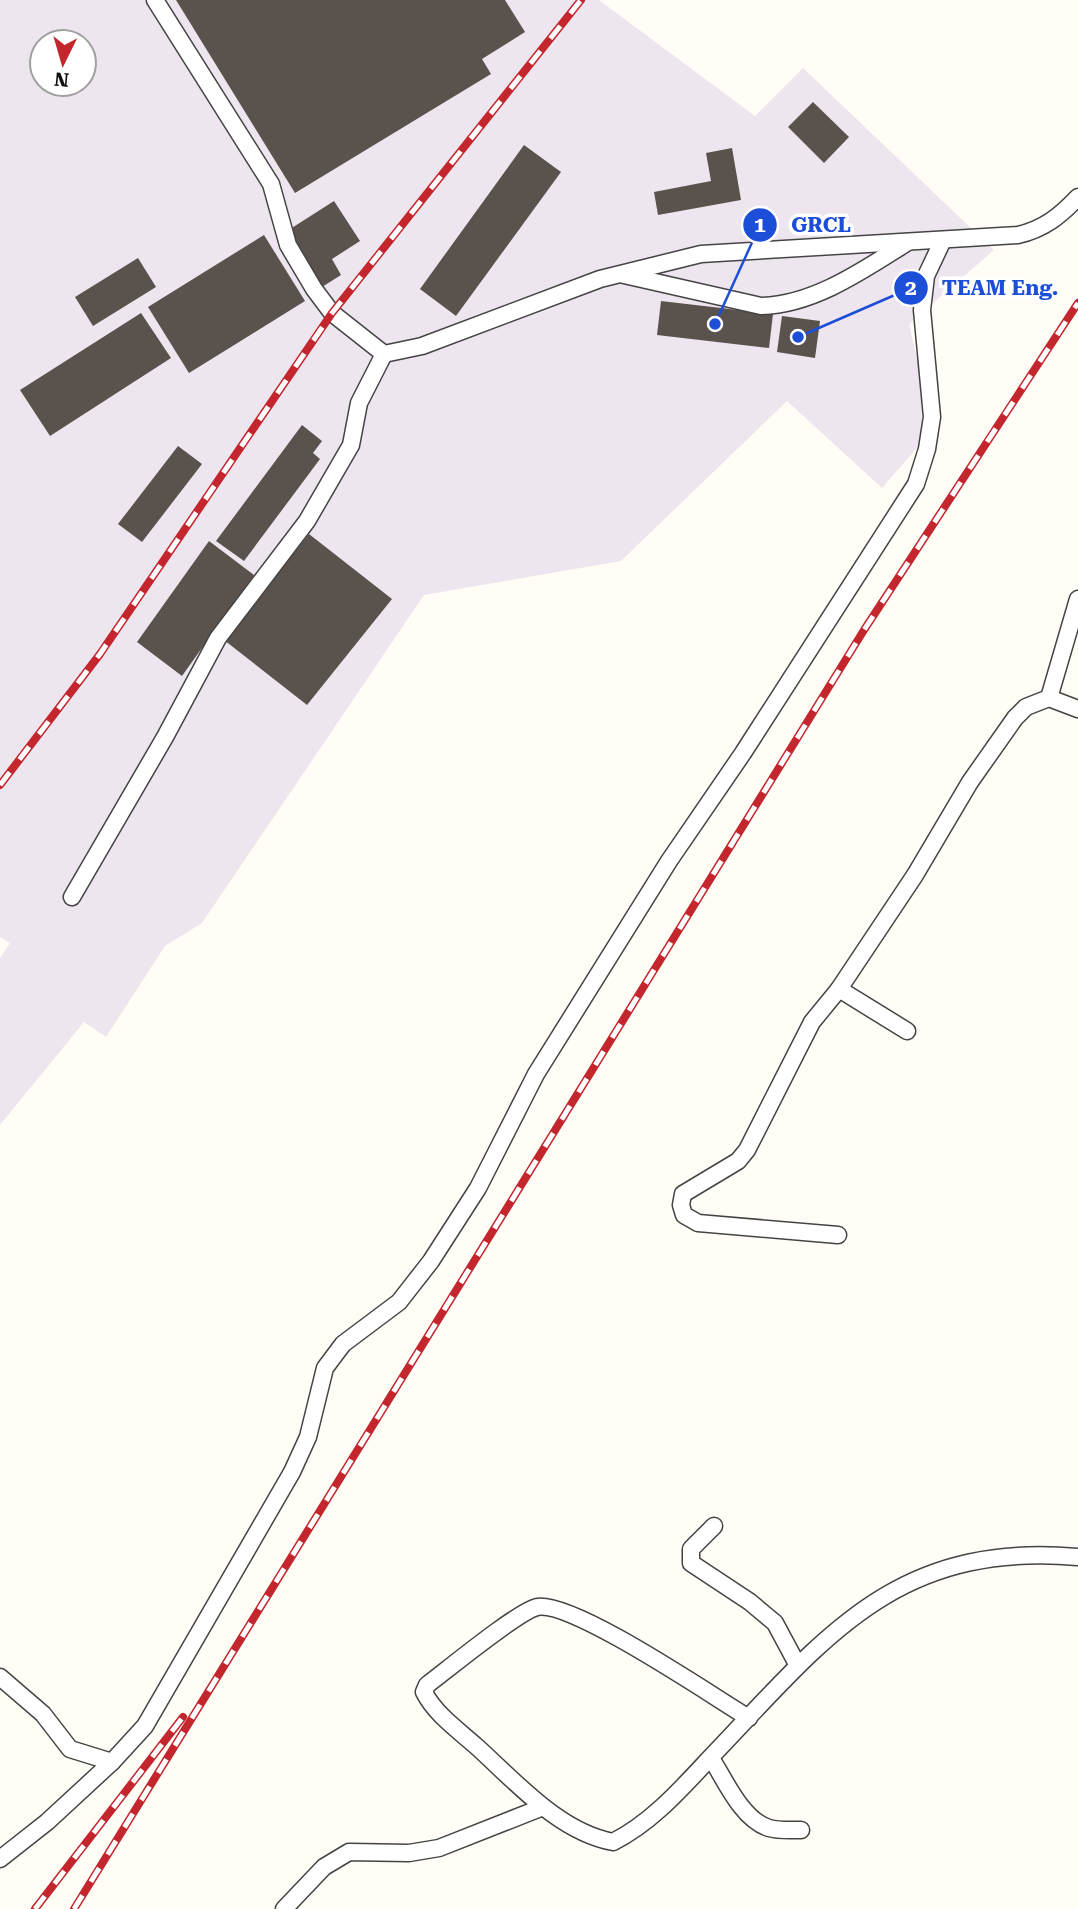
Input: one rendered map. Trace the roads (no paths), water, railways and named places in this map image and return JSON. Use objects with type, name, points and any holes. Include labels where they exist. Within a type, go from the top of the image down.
[{"type":"street","points":[[155,0],[271,184],[288,245],[314,289],[332,313],[384,354]]},
{"type":"street","points":[[384,354],[422,346],[600,279],[701,254],[1018,235],[1037,231],[1062,215],[1078,197]]},
{"type":"street","points":[[0,1859],[47,1822],[112,1762],[145,1726],[292,1472],[308,1437],[325,1368],[343,1344],[399,1302],[431,1261],[478,1188],[537,1074],[669,860],[773,708],[916,484],[927,449],[932,417],[922,310],[926,276],[943,240]]},
{"type":"street","points":[[620,274],[761,306],[781,305],[853,276],[910,241]]},
{"type":"street","points":[[72,897],[165,737],[218,638],[307,521],[351,445],[359,403],[384,354]]},
{"type":"street","points":[[1049,698],[1078,599]]},
{"type":"street","points":[[838,1235],[698,1223],[684,1215],[681,1205],[683,1194],[738,1161],[747,1150],[812,1022],[839,989],[915,875],[970,782],[1015,719],[1027,707],[1049,698],[1078,709]]},
{"type":"street","points":[[839,989],[907,1031]]},
{"type":"street","points":[[714,1526],[691,1549],[691,1563],[750,1602],[775,1623],[797,1664]]},
{"type":"street","points":[[749,1718],[602,1630],[570,1614],[547,1607],[527,1611],[427,1685],[424,1692],[439,1713],[543,1807],[594,1839],[613,1842],[652,1816],[711,1758],[749,1718],[797,1664],[845,1620],[913,1579],[984,1558],[1078,1557]]},
{"type":"street","points":[[0,1677],[43,1714],[71,1749],[112,1762]]},
{"type":"street","points":[[711,1758],[749,1815],[758,1824],[771,1829],[802,1830]]},
{"type":"street","points":[[284,1909],[324,1867],[349,1852],[409,1853],[439,1848],[543,1807]]},
{"type":"railway","points":[[0,785],[100,654],[332,313],[581,0]]},
{"type":"railway","points":[[74,1909],[864,630],[1078,303]]},
{"type":"railway","points":[[35,1909],[183,1717]]},
{"type":"place","name":"GRCL","points":[[715,324]]},
{"type":"place","name":"TEAM Eng.","points":[[798,337]]}]
